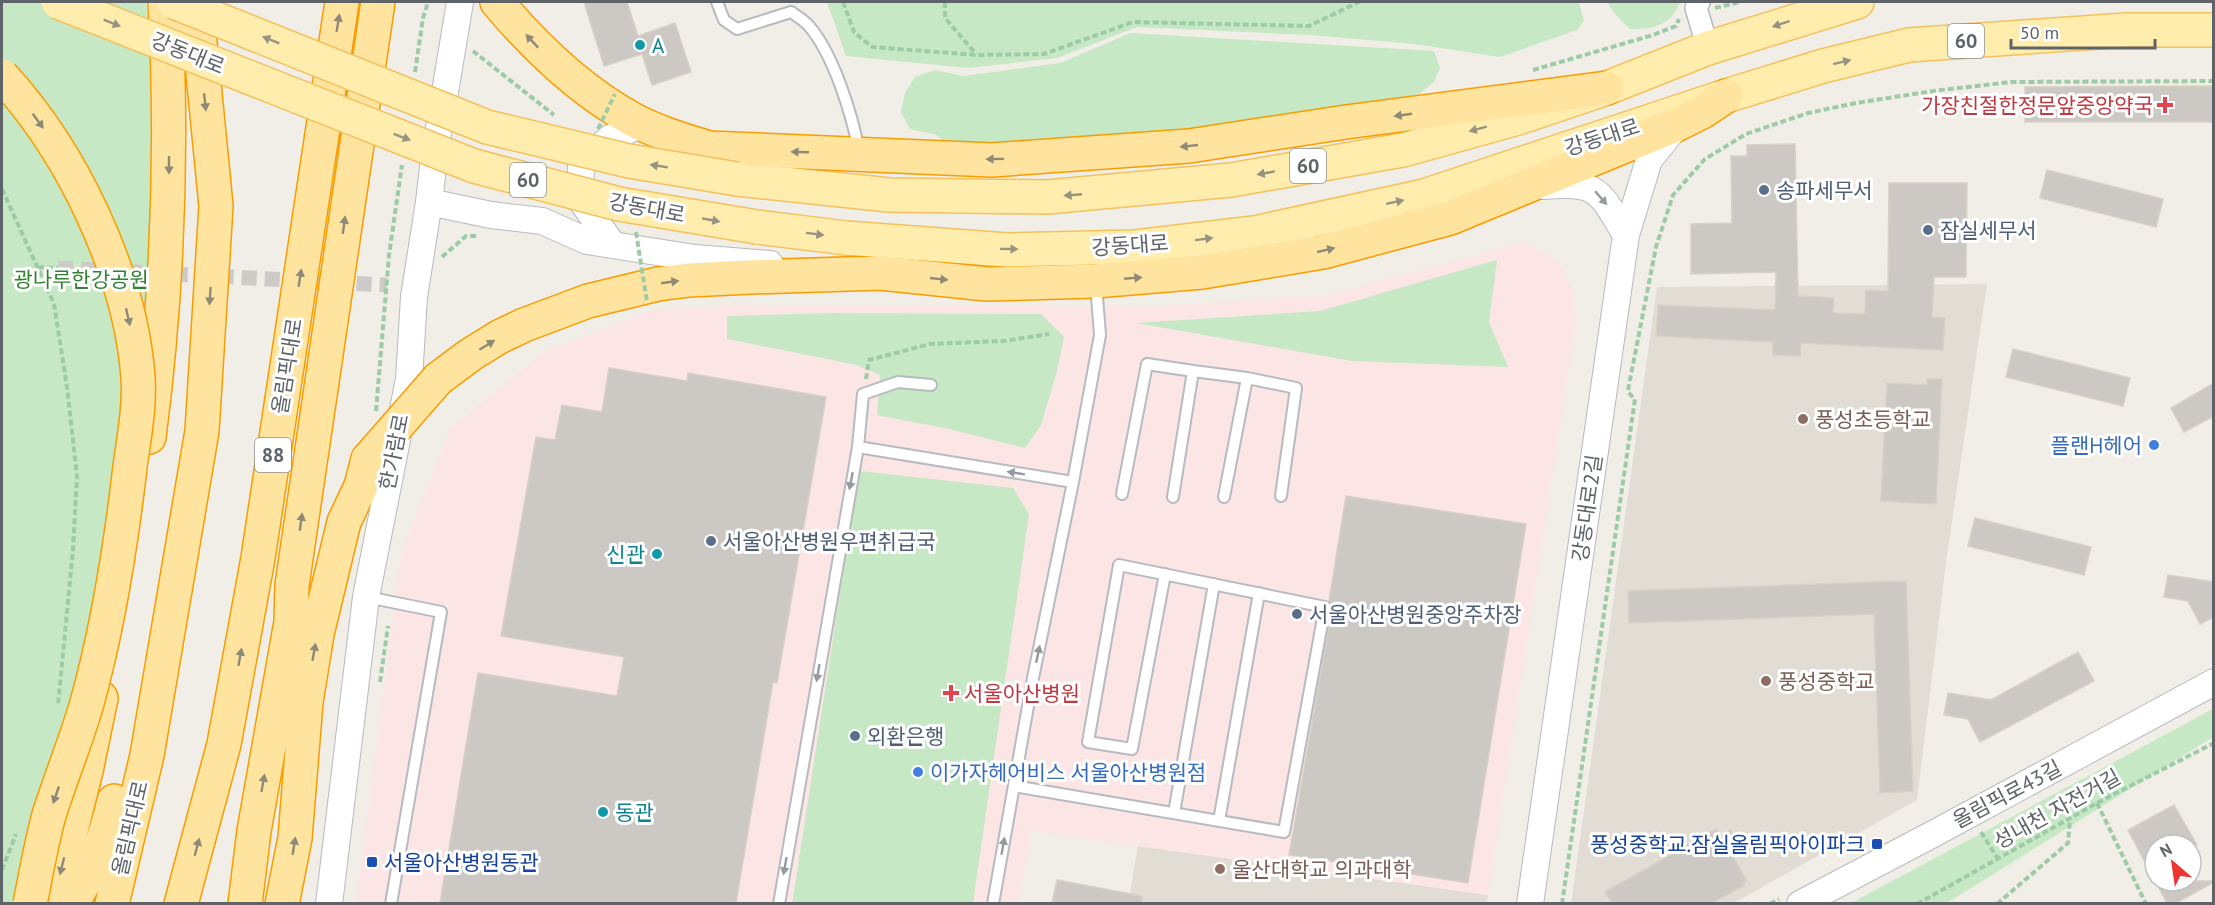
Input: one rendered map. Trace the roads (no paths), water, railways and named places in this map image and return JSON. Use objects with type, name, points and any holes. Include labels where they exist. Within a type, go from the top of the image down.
[{"type":"highway","points":[[55,903],[57,885],[86,771],[139,504],[157,379],[169,193],[169,79],[165,2]]},
{"type":"highway","name":"올림픽대로","points":[[112,903],[147,755],[202,431],[216,206],[196,2]]},
{"type":"highway","name":"올림픽대로","points":[[181,903],[224,744],[258,558],[342,2]]},
{"type":"highway","points":[[245,903],[254,831],[291,622],[292,585],[378,2]]},
{"type":"highway","points":[[497,2],[541,50],[570,76],[604,101],[666,135],[709,148],[992,160],[1190,146],[1346,122],[1606,88]]},
{"type":"highway","points":[[2,76],[39,123],[61,157],[98,228],[124,298],[136,357],[138,380],[138,406],[127,492],[106,617],[87,700],[49,816],[30,903]]},
{"type":"highway","points":[[291,622],[340,488],[438,378],[500,337],[524,325],[588,301],[622,292],[689,280],[880,273],[987,284],[1095,281],[1202,272],[1323,252],[1450,218],[1678,124],[1726,96]]},
{"type":"highway","points":[[127,492],[157,379]]},
{"type":"highway","points":[[282,903],[295,838],[306,702],[317,634],[344,522],[361,486],[368,459]]},
{"type":"highway","points":[[72,903],[84,886],[104,840],[129,745],[147,635],[188,516]]},
{"type":"main road","name":"강동대로","points":[[58,2],[474,166],[619,204],[757,227],[846,238],[1007,250],[1135,247],[1254,233],[1424,196],[1726,96],[1823,66],[1909,45],[2126,30],[2214,30]]},
{"type":"main road","name":"강동대로","points":[[174,2],[487,127],[629,161],[737,179],[889,195],[1047,197],[1231,180],[1403,150],[1518,118],[1606,88],[1815,7],[1857,2]]},
{"type":"street","name":"한가람로","points":[[329,903],[366,597],[409,378],[414,297],[460,2]]},
{"type":"street","points":[[1690,6],[1696,8],[1708,48]]},
{"type":"street","points":[[613,245],[580,200],[581,164],[610,138],[643,124]]},
{"type":"street","name":"강동대로2길","points":[[1530,903],[1626,235],[1649,160],[1678,124]]},
{"type":"street","points":[[1526,187],[1576,184],[1597,191],[1626,235]]},
{"type":"street","points":[[542,221],[580,200]]},
{"type":"street","points":[[429,202],[491,215],[542,221],[587,242],[695,258],[880,273]]},
{"type":"street","name":"올림픽로43길","points":[[1800,903],[1935,833],[2214,682]]},
{"type":"lane","points":[[717,2],[724,20],[737,29],[791,12],[809,26],[829,59],[844,95],[859,154]]},
{"type":"lane","points":[[993,903],[1033,678],[1100,335],[1095,281]]},
{"type":"lane","points":[[1122,494],[1147,364],[1247,378],[1296,388],[1281,496]]},
{"type":"lane","points":[[1173,497],[1193,371]]},
{"type":"lane","points":[[1224,497],[1247,378]]},
{"type":"lane","points":[[779,903],[858,447],[863,394],[898,382],[931,385]]},
{"type":"lane","points":[[858,447],[1073,482]]},
{"type":"lane","points":[[1014,786],[1284,832],[1325,607],[1260,593],[1214,584],[1165,574],[1119,565],[1088,742],[1132,750],[1165,574]]},
{"type":"lane","points":[[1174,813],[1214,584]]},
{"type":"lane","points":[[1220,821],[1260,593]]},
{"type":"lane","points":[[366,597],[441,612],[391,903]]},
{"type":"tunnel","points":[[58,268],[387,285]]},
{"type":"place","name":"A","points":[[640,45]]},
{"type":"place","name":"가장친절한정문앞중앙약국","points":[[2165,105]]},
{"type":"place","name":"송파세무서","points":[[1764,190]]},
{"type":"place","name":"잠실세무서","points":[[1928,230]]},
{"type":"place","name":"풍성초등학교","points":[[1803,419]]},
{"type":"place","name":"플랜H헤어","points":[[2154,445]]},
{"type":"place","name":"서울아산병원우편취급국","points":[[711,541]]},
{"type":"place","name":"신관","points":[[657,554]]},
{"type":"place","name":"서울아산병원중앙주차장","points":[[1297,614]]},
{"type":"place","name":"풍성중학교","points":[[1766,681]]},
{"type":"place","name":"서울아산병원","points":[[951,693]]},
{"type":"place","name":"외환은행","points":[[855,736]]},
{"type":"place","name":"이가자헤어비스 서울아산병원점","points":[[918,772]]},
{"type":"place","name":"동관","points":[[603,812]]},
{"type":"place","name":"풍성중학교.잠실올림픽아이파크","points":[[1877,844]]},
{"type":"place","name":"서울아산병원동관","points":[[372,862]]},
{"type":"place","name":"울산대학교 의과대학","points":[[1220,869]]},
{"type":"park label","name":"광나루한강공원","points":[[81,279]]}]
